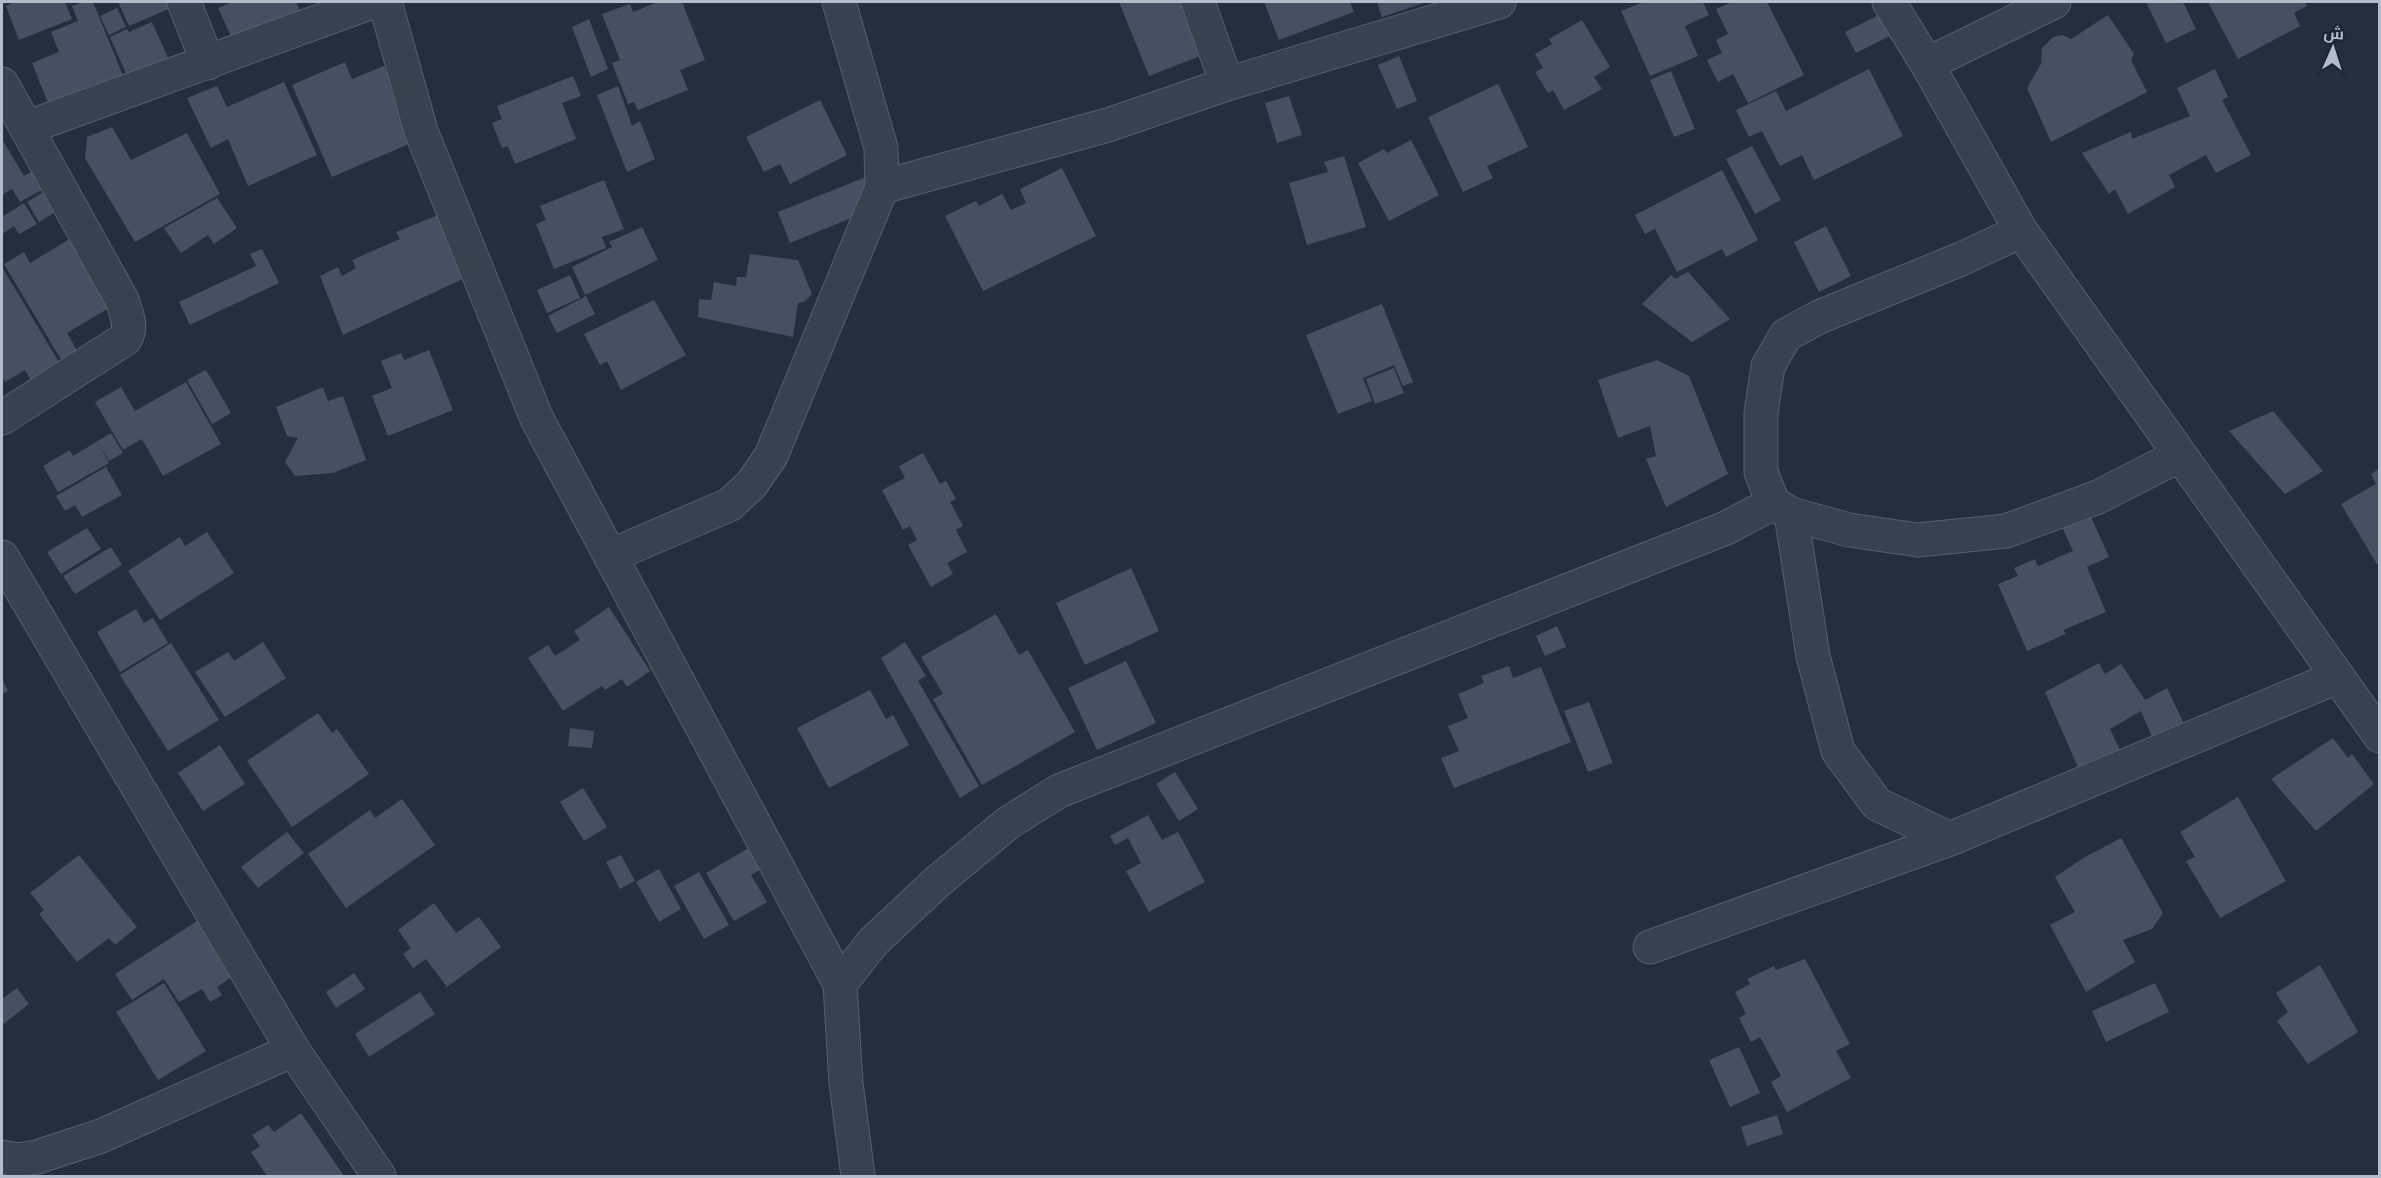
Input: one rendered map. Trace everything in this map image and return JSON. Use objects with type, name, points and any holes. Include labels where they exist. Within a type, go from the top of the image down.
[{"type":"street","points":[[184,2],[208,63]]},
{"type":"street","points":[[26,128],[372,2]]},
{"type":"street","points":[[385,2],[421,131],[537,419],[840,984],[846,1083],[858,1176]]},
{"type":"street","points":[[610,556],[729,505],[751,485],[771,456],[882,187],[881,148],[839,2]]},
{"type":"street","points":[[1198,2],[1227,84]]},
{"type":"street","points":[[882,187],[1108,125],[1227,84],[1499,2]]},
{"type":"street","points":[[1889,2],[1927,64],[2020,231],[2379,736]]},
{"type":"street","points":[[1927,64],[2054,2]]},
{"type":"street","points":[[2,84],[122,300],[129,326],[129,334],[125,339],[2,418]]},
{"type":"street","points":[[1950,839],[1877,804],[1838,751],[1813,656],[1782,508],[1761,472],[1761,413],[1768,366],[1786,335],[1819,316],[1911,280],[2020,231]]},
{"type":"street","points":[[840,984],[873,942],[937,882],[1008,823],[1059,791],[1782,508],[1849,530],[1918,540],[2006,531],[2098,497],[2180,455]]},
{"type":"street","points":[[2,557],[293,1050],[379,1176]]},
{"type":"street","points":[[1650,946],[1950,839],[2337,677]]},
{"type":"street","points":[[2,1157],[17,1160],[37,1157],[101,1136],[293,1050]]},
{"type":"building","points":[[13,2],[65,2],[72,19],[19,40],[6,6]]},
{"type":"building","points":[[93,2],[124,78],[50,108],[32,63],[59,52],[51,32],[78,21],[72,6]]},
{"type":"building","points":[[118,2],[177,2],[178,5],[129,26]]},
{"type":"building","points":[[233,2],[296,2],[300,11],[233,41],[218,8]]},
{"type":"building","points":[[658,2],[682,2],[705,60],[680,70],[688,90],[638,110],[634,102],[628,104],[612,63],[620,60],[602,14],[630,4],[633,12]]},
{"type":"building","points":[[1119,2],[1188,2],[1208,53],[1149,76]]},
{"type":"building","points":[[1264,2],[1350,2],[1354,12],[1279,40]]},
{"type":"building","points":[[1377,2],[1426,2],[1382,17]]},
{"type":"building","points":[[1644,2],[1703,2],[1709,15],[1685,26],[1698,56],[1650,76],[1621,11]]},
{"type":"building","points":[[1732,2],[1767,2],[1804,75],[1748,103],[1733,74],[1718,82],[1707,60],[1722,53],[1716,40],[1728,34],[1716,9]]},
{"type":"building","points":[[2146,2],[2183,2],[2196,29],[2166,43]]},
{"type":"building","points":[[2208,2],[2305,2],[2307,6],[2294,13],[2300,26],[2238,59]]},
{"type":"building","points":[[117,8],[126,27],[109,35],[100,16]]},
{"type":"building","points":[[1889,10],[1900,31],[1856,53],[1845,32]]},
{"type":"building","points":[[2108,15],[2134,54],[2131,60],[2147,92],[2051,142],[2027,88],[2041,64],[2042,48],[2053,37],[2063,35],[2071,39]]},
{"type":"building","points":[[589,19],[608,69],[591,77],[572,27]]},
{"type":"building","points":[[1582,20],[1610,67],[1594,77],[1602,89],[1564,110],[1553,90],[1548,93],[1535,72],[1543,68],[1535,54],[1552,44],[1549,39]]},
{"type":"building","points":[[152,22],[169,60],[128,78],[110,37],[127,29],[129,32]]},
{"type":"building","points":[[1399,56],[1417,101],[1397,109],[1378,65]]},
{"type":"building","points":[[345,62],[352,79],[384,66],[416,141],[332,177],[292,85]]},
{"type":"building","points":[[1869,69],[1903,136],[1814,180],[1802,155],[1780,166],[1762,131],[1749,137],[1736,110],[1776,91],[1786,111]]},
{"type":"building","points":[[2215,69],[2228,97],[2222,100],[2251,155],[2216,173],[2206,155],[2169,175],[2175,187],[2128,214],[2115,189],[2109,194],[2082,153],[2131,132],[2132,139],[2190,116],[2177,88]]},
{"type":"building","points":[[1671,71],[1695,129],[1674,137],[1650,80]]},
{"type":"building","points":[[573,76],[581,96],[562,103],[576,139],[515,164],[508,146],[502,148],[492,123],[502,119],[497,106]]},
{"type":"building","points":[[284,82],[317,155],[248,186],[228,139],[211,148],[187,98],[217,86],[227,107]]},
{"type":"building","points":[[1498,84],[1528,147],[1487,166],[1493,178],[1463,192],[1428,117]]},
{"type":"building","points":[[618,86],[632,126],[640,121],[655,159],[627,172],[597,95]]},
{"type":"building","points":[[1289,96],[1302,135],[1277,143],[1265,103]]},
{"type":"building","points":[[820,100],[847,155],[790,184],[780,164],[764,172],[746,137]]},
{"type":"building","points":[[112,127],[131,160],[187,133],[220,194],[135,242],[85,158],[87,137]]},
{"type":"building","points":[[2,139],[24,176],[42,166],[52,184],[20,202],[12,189],[2,195]]},
{"type":"building","points":[[1411,140],[1439,195],[1389,221],[1358,163],[1384,149],[1387,153]]},
{"type":"building","points":[[1752,146],[1781,200],[1755,214],[1726,159]]},
{"type":"building","points":[[1344,156],[1366,227],[1307,245],[1289,183],[1328,172],[1324,162]]},
{"type":"building","points":[[1062,168],[1096,236],[983,291],[945,216],[976,201],[979,206],[1002,194],[1011,210],[1026,203],[1020,189]]},
{"type":"building","points":[[1722,170],[1758,240],[1726,257],[1722,249],[1677,272],[1655,229],[1645,234],[1635,215]]},
{"type":"building","points":[[876,173],[861,214],[790,243],[778,212]]},
{"type":"building","points":[[604,180],[624,229],[602,237],[606,248],[554,269],[536,224],[546,220],[540,206]]},
{"type":"building","points":[[54,186],[67,205],[39,222],[27,202]]},
{"type":"building","points":[[217,198],[237,228],[214,244],[208,235],[181,253],[164,228]]},
{"type":"building","points":[[24,203],[37,224],[19,234],[14,226],[2,234],[2,217]]},
{"type":"building","points":[[448,211],[471,275],[343,335],[320,276],[338,267],[342,276],[356,268],[352,260],[400,239],[396,232]]},
{"type":"building","points":[[1826,226],[1851,276],[1819,292],[1794,242]]},
{"type":"building","points":[[642,227],[658,260],[585,295],[572,267],[612,247],[609,242]]},
{"type":"building","points":[[73,237],[114,305],[67,333],[82,359],[66,368],[4,264],[24,252],[30,263]]},
{"type":"building","points":[[262,249],[279,283],[190,325],[179,302],[256,266],[250,254]]},
{"type":"building","points":[[750,254],[798,260],[812,294],[804,302],[798,303],[793,337],[698,317],[699,299],[711,300],[714,282],[736,286],[737,277],[746,277]]},
{"type":"building","points":[[2,267],[63,369],[34,386],[25,370],[5,382],[2,376]]},
{"type":"building","points":[[1688,272],[1730,319],[1692,342],[1642,304],[1671,275],[1675,279]]},
{"type":"building","points":[[570,275],[580,298],[547,313],[537,290]]},
{"type":"building","points":[[586,296],[595,314],[557,333],[548,316]]},
{"type":"building","points":[[654,300],[686,355],[621,390],[607,361],[600,365],[584,334]]},
{"type":"building","points":[[1382,304],[1413,382],[1403,386],[1394,365],[1363,378],[1372,401],[1338,414],[1306,335]]},
{"type":"building","points":[[429,350],[453,410],[388,436],[372,396],[392,388],[381,361],[401,353],[404,360]]},
{"type":"building","points":[[1657,360],[1689,376],[1728,474],[1666,507],[1646,459],[1656,456],[1650,426],[1618,438],[1598,380]]},
{"type":"building","points":[[1394,368],[1404,393],[1375,404],[1366,379]]},
{"type":"building","points":[[206,370],[231,413],[212,424],[187,380]]},
{"type":"building","points":[[186,382],[221,444],[163,476],[142,439],[123,450],[95,402],[121,387],[135,411]]},
{"type":"building","points":[[323,387],[328,401],[343,396],[366,460],[333,473],[295,476],[285,462],[298,438],[287,436],[276,407]]},
{"type":"building","points":[[2273,411],[2323,471],[2285,494],[2229,431]]},
{"type":"building","points":[[111,433],[123,453],[109,461],[99,445],[109,463],[58,492],[43,466],[70,450],[73,456]]},
{"type":"building","points":[[923,453],[940,484],[946,481],[956,499],[950,502],[963,526],[956,530],[967,552],[947,563],[953,574],[931,587],[908,545],[917,540],[910,526],[903,530],[882,490],[905,478],[899,466]]},
{"type":"building","points":[[106,467],[122,495],[82,517],[75,505],[65,511],[56,496]]},
{"type":"building","points":[[2380,468],[2380,563],[2377,564],[2341,504],[2376,484],[2371,474]]},
{"type":"building","points":[[2090,515],[2109,557],[2087,567],[2106,612],[2063,630],[2066,634],[2027,651],[1998,584],[2018,576],[2014,568],[2035,559],[2038,566],[2073,551],[2062,527]]},
{"type":"building","points":[[87,528],[101,549],[61,574],[47,552]]},
{"type":"building","points":[[207,532],[234,573],[160,620],[128,571],[180,537],[185,546]]},
{"type":"building","points":[[111,547],[122,565],[75,594],[63,576]]},
{"type":"building","points":[[1131,568],[1159,631],[1085,665],[1056,603]]},
{"type":"building","points":[[609,607],[650,671],[627,687],[622,679],[605,690],[602,686],[563,711],[528,658],[548,645],[555,656],[580,640],[574,631]]},
{"type":"building","points":[[136,609],[144,623],[153,618],[168,643],[120,672],[97,632]]},
{"type":"building","points":[[996,614],[1019,655],[1028,650],[1075,732],[982,785],[933,699],[943,694],[921,657]]},
{"type":"building","points":[[1557,626],[1566,647],[1545,656],[1536,636]]},
{"type":"building","points":[[263,642],[286,678],[225,717],[195,672],[228,652],[234,661]]},
{"type":"building","points":[[905,642],[926,676],[918,681],[979,786],[960,798],[881,658]]},
{"type":"building","points":[[171,643],[219,720],[168,751],[120,675]]},
{"type":"building","points":[[1126,661],[1156,723],[1097,750],[1068,688]]},
{"type":"building","points":[[2099,663],[2105,674],[2121,664],[2145,700],[2167,688],[2187,730],[2154,742],[2141,711],[2110,729],[2120,750],[2080,772],[2045,692]]},
{"type":"building","points":[[1509,666],[1513,678],[1541,667],[1571,742],[1454,788],[1441,758],[1459,751],[1448,726],[1468,718],[1458,694],[1484,683],[1481,676]]},
{"type":"building","points":[[2,678],[8,691],[2,694]]},
{"type":"building","points":[[870,690],[886,719],[893,715],[909,745],[829,788],[797,728]]},
{"type":"building","points":[[1589,702],[1613,763],[1588,772],[1564,711]]},
{"type":"building","points":[[318,713],[332,733],[337,729],[369,774],[292,827],[247,761]]},
{"type":"building","points":[[570,728],[594,731],[592,748],[568,746]]},
{"type":"building","points":[[2333,738],[2348,758],[2352,754],[2374,784],[2316,831],[2271,779]]},
{"type":"building","points":[[220,745],[245,784],[203,811],[178,773]]},
{"type":"building","points":[[1175,772],[1198,809],[1179,821],[1156,784]]},
{"type":"building","points":[[583,788],[607,827],[584,841],[560,802]]},
{"type":"building","points":[[2238,797],[2286,881],[2220,918],[2186,861],[2195,857],[2180,832]]},
{"type":"building","points":[[402,799],[435,845],[346,908],[308,854],[370,810],[375,818]]},
{"type":"building","points":[[1148,815],[1162,840],[1178,832],[1205,882],[1149,912],[1126,871],[1141,863],[1128,838],[1115,845],[1110,836]]},
{"type":"building","points":[[287,832],[304,853],[258,888],[241,867]]},
{"type":"building","points":[[2121,838],[2163,913],[2152,929],[2123,940],[2135,962],[2086,992],[2050,925],[2075,912],[2055,877],[2085,857]]},
{"type":"building","points":[[752,846],[765,867],[751,875],[767,902],[734,921],[706,873]]},
{"type":"building","points":[[79,855],[137,927],[115,945],[109,938],[77,962],[39,914],[44,910],[30,893]]},
{"type":"building","points":[[621,855],[635,881],[620,889],[606,862]]},
{"type":"building","points":[[659,869],[681,909],[659,922],[636,882]]},
{"type":"building","points":[[699,872],[729,925],[704,939],[674,886]]},
{"type":"building","points":[[434,903],[456,933],[479,917],[501,947],[447,987],[426,959],[413,968],[403,954],[411,948],[398,930]]},
{"type":"building","points":[[205,916],[241,971],[217,987],[222,995],[210,1002],[202,989],[179,1002],[164,979],[132,1000],[115,974]]},
{"type":"building","points":[[1805,959],[1850,1044],[1836,1051],[1851,1078],[1787,1112],[1771,1082],[1781,1076],[1760,1037],[1751,1042],[1739,1018],[1746,1014],[1735,992],[1750,984],[1747,979],[1774,966],[1776,970]]},
{"type":"building","points":[[2320,965],[2358,1032],[2308,1064],[2277,1021],[2288,1012],[2276,993]]},
{"type":"building","points":[[354,973],[365,989],[336,1008],[326,992]]},
{"type":"building","points":[[164,983],[206,1051],[158,1080],[116,1012]]},
{"type":"building","points":[[2155,983],[2169,1012],[2106,1042],[2092,1011]]},
{"type":"building","points":[[17,988],[29,1004],[2,1025],[2,999]]},
{"type":"building","points":[[420,992],[435,1014],[369,1057],[355,1034]]},
{"type":"building","points":[[1739,1047],[1760,1093],[1730,1107],[1709,1060]]},
{"type":"building","points":[[301,1113],[344,1176],[267,1176],[251,1152],[260,1146],[252,1135],[268,1125],[274,1132]]},
{"type":"building","points":[[1777,1115],[1783,1134],[1747,1146],[1741,1127]]}]
